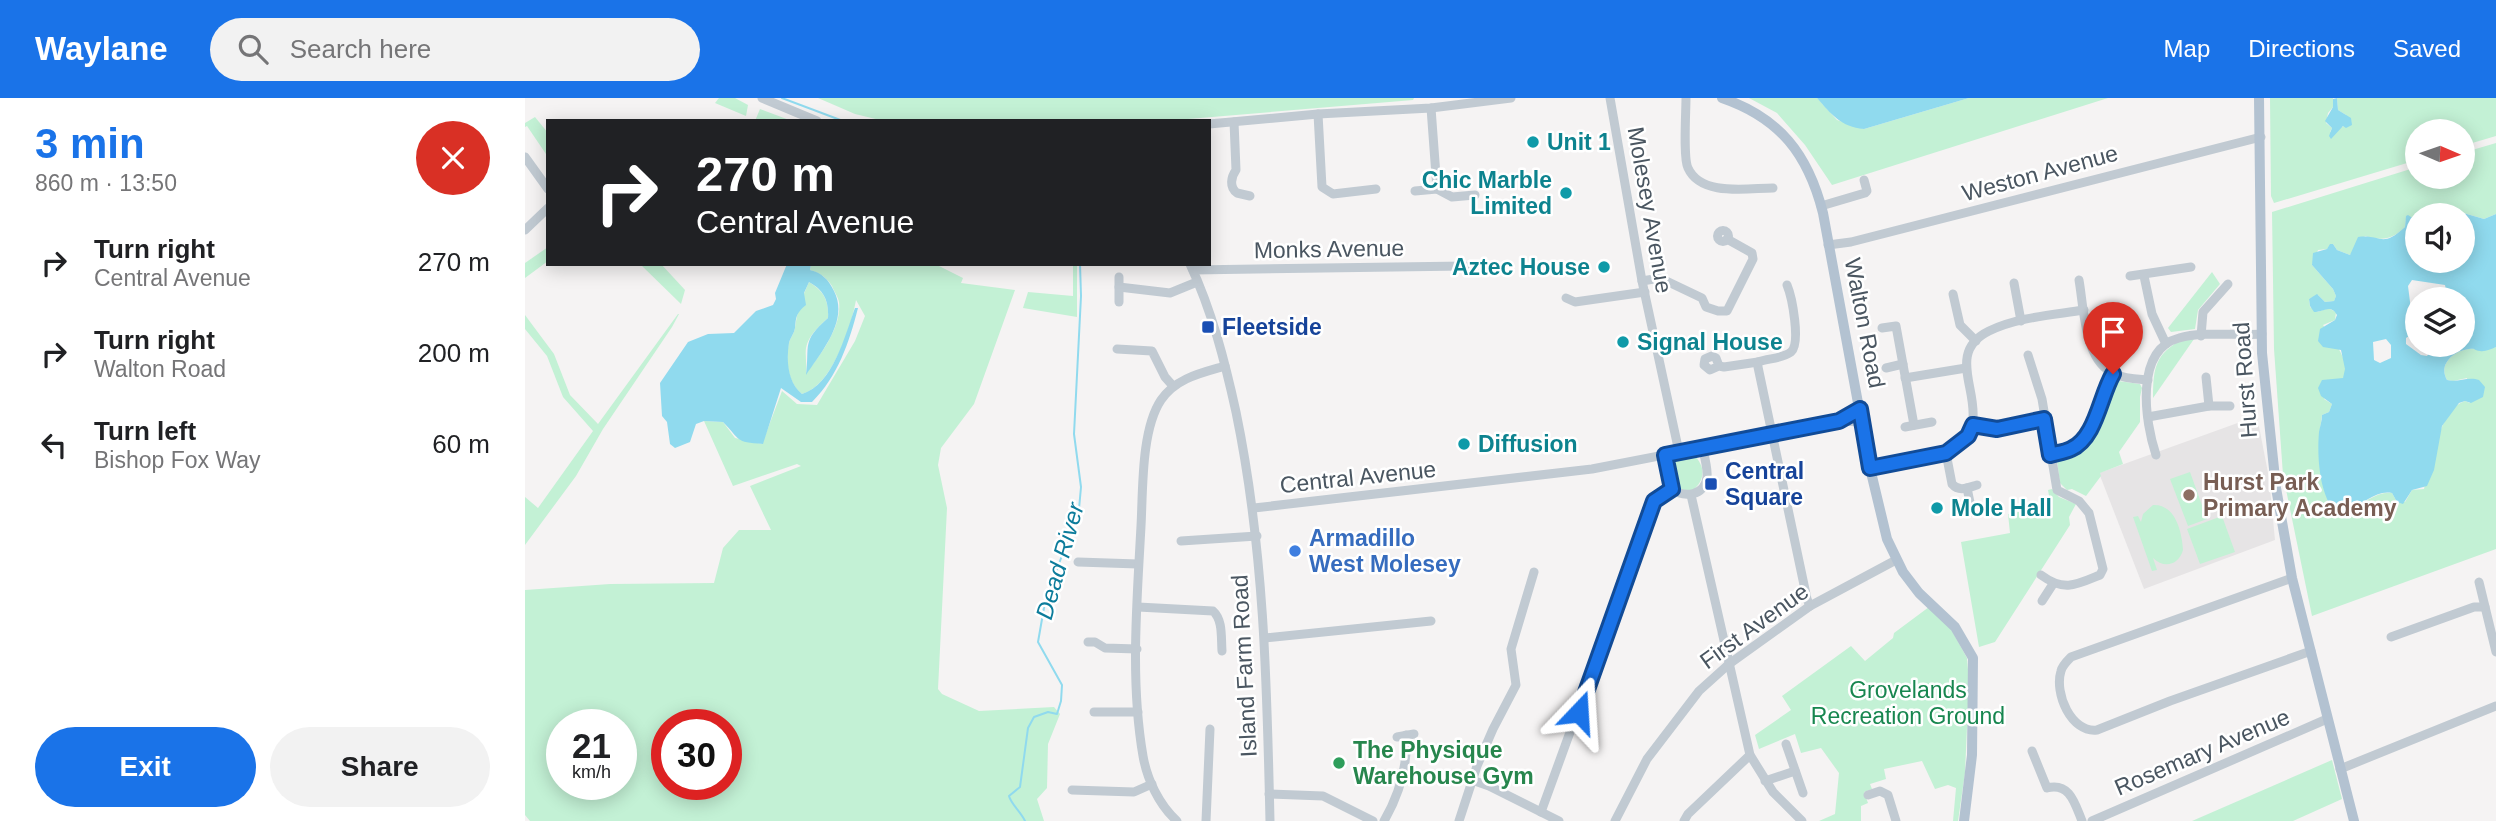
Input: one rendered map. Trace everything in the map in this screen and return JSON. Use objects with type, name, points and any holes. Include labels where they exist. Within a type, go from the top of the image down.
[{"type":"main road","name":"Walton Road","points":[[1723,98],[1761,116],[1789,139],[1813,179],[1821,206],[1883,528],[1896,560],[1919,593],[1961,635],[1973,659],[1972,755],[1964,821]]},
{"type":"main road","name":"Hurst Road","points":[[2259,98],[2262,334],[2266,408],[2276,488],[2293,578],[2354,821]]},
{"type":"street","points":[[762,98],[812,119]]},
{"type":"street","points":[[1211,124],[1318,114],[1431,108],[1511,98]]},
{"type":"street","name":"Molesey Avenue","points":[[1610,98],[1642,281],[1679,452]]},
{"type":"street","points":[[1686,98],[1687,164],[1695,177],[1711,187],[1773,188]]},
{"type":"street","points":[[1431,108],[1437,189]]},
{"type":"street","points":[[1318,114],[1322,187],[1333,194],[1376,189]]},
{"type":"street","points":[[1234,122],[1236,170],[1232,176],[1232,185],[1237,193],[1250,196]]},
{"type":"street","name":"Weston Avenue","points":[[1828,245],[1851,242],[2261,137]]},
{"type":"street","points":[[525,157],[546,186]]},
{"type":"street","points":[[1821,206],[1865,193],[1867,191],[1864,180]]},
{"type":"street","points":[[1415,191],[1437,189],[1452,197],[1475,195]]},
{"type":"street","points":[[525,230],[546,210]]},
{"type":"street","points":[[1642,281],[1660,278],[1703,298],[1706,307],[1718,312],[1727,310],[1753,259],[1752,253],[1727,239]]},
{"type":"street","name":"Monks Avenue","points":[[1192,267],[1465,266]]},
{"type":"street","name":"Island Farm Road","points":[[1192,267],[1215,327],[1226,366],[1254,508],[1265,638],[1270,821]]},
{"type":"street","points":[[2130,276],[2191,267]]},
{"type":"street","points":[[2144,276],[2152,314],[2166,344]]},
{"type":"street","points":[[2079,280],[2093,352],[2101,365],[2113,374],[2148,380]]},
{"type":"street","points":[[1119,302],[1119,282],[1170,293],[1197,282]]},
{"type":"street","points":[[2014,283],[2021,321]]},
{"type":"street","points":[[2201,336],[2203,312],[2228,284]]},
{"type":"street","points":[[1719,366],[1758,362],[1788,354],[1794,349],[1794,317],[1787,285]]},
{"type":"street","points":[[1566,298],[1575,302],[1645,292]]},
{"type":"street","points":[[1953,294],[1960,325],[1976,341]]},
{"type":"street","points":[[1870,468],[1946,453],[1968,436],[1974,414],[1966,368],[1968,354],[1976,341],[1988,332],[2021,321],[2084,310]]},
{"type":"street","points":[[1882,328],[1896,326],[1905,378],[1909,426],[1932,422]]},
{"type":"street","points":[[2156,455],[2148,417],[2148,380],[2155,356],[2166,344],[2178,338],[2262,334]]},
{"type":"street","points":[[1117,349],[1153,351],[1161,371],[1173,386]]},
{"type":"street","points":[[2028,355],[2042,400],[2057,490],[2079,500],[2089,513],[2103,569],[2100,575],[2071,586],[2053,584],[2041,575]]},
{"type":"street","points":[[1758,362],[1810,606]]},
{"type":"street","points":[[1886,368],[1903,364]]},
{"type":"street","points":[[1177,821],[1170,815],[1152,784],[1143,758],[1138,712],[1138,564],[1149,438],[1160,402],[1173,386],[1188,377],[1226,366]]},
{"type":"street","points":[[1905,378],[1966,368]]},
{"type":"street","points":[[2050,455],[2071,449],[2087,437],[2100,399],[2113,374]]},
{"type":"street","points":[[2206,377],[2209,406]]},
{"type":"street","points":[[2148,417],[2209,406],[2230,406]]},
{"type":"street","name":"Central Avenue","points":[[1839,421],[1860,409]]},
{"type":"street","points":[[1973,425],[1997,429],[2044,419]]},
{"type":"street","name":"Central Avenue","points":[[1254,508],[1592,469],[1839,421],[1863,422]]},
{"type":"street","points":[[1665,455],[1672,489],[1680,495],[1691,495],[1703,488],[1707,478],[1703,448]]},
{"type":"street","points":[[1946,453],[1952,484],[1959,489],[1972,487],[1972,512]]},
{"type":"street","points":[[1541,812],[1654,501],[1672,489]]},
{"type":"street","points":[[1691,495],[1750,755],[1773,792],[1802,821]]},
{"type":"street","points":[[1181,541],[1257,536]]},
{"type":"street","name":"First Avenue","points":[[1615,821],[1647,759],[1699,691],[1729,664],[1810,606],[1896,560]]},
{"type":"street","points":[[1078,562],[1138,564]]},
{"type":"street","points":[[1459,821],[1493,729],[1516,685],[1511,649],[1534,572]]},
{"type":"street","points":[[2293,578],[2071,657],[2061,670],[2061,695],[2070,716],[2080,727],[2089,731],[2097,730],[2311,651]]},
{"type":"street","points":[[2479,582],[2496,652]]},
{"type":"street","points":[[2042,601],[2053,584]]},
{"type":"street","points":[[1138,607],[1213,611],[1220,623],[1222,651]]},
{"type":"street","points":[[2391,637],[2474,607],[2485,607]]},
{"type":"street","points":[[1265,638],[1431,621]]},
{"type":"street","points":[[1088,642],[1095,642],[1105,648],[1137,649]]},
{"type":"street","points":[[2340,769],[2496,706]]},
{"type":"street","points":[[1094,712],[1138,712]]},
{"type":"street","name":"Rosemary Avenue","points":[[2092,821],[2327,719]]},
{"type":"street","points":[[1206,821],[1210,729]]},
{"type":"street","points":[[1384,821],[1398,791],[1407,749],[1406,735]]},
{"type":"street","points":[[1786,744],[1803,793]]},
{"type":"street","points":[[2032,751],[2047,788],[2060,787],[2070,792],[2082,821]]},
{"type":"street","points":[[1684,821],[1688,814],[1750,755]]},
{"type":"street","points":[[1765,781],[1795,771]]},
{"type":"street","points":[[1472,780],[1559,821]]},
{"type":"street","points":[[1072,790],[1134,792],[1152,784]]},
{"type":"street","points":[[1868,794],[1879,791],[1888,796],[1896,821]]},
{"type":"street","points":[[1269,794],[1323,796],[1373,821]]},
{"type":"shaded area","name":"Hurst Park Primary Academy","points":[[2257,416],[2269,478],[2275,540],[2144,589],[2099,473]]},
{"type":"green space","points":[[719,98],[735,98],[748,105],[746,116],[715,103]]},
{"type":"green space","points":[[818,98],[1414,98],[1188,119],[876,119],[855,114]]},
{"type":"green space","points":[[1749,98],[1817,98],[1837,120],[1864,129],[1969,98],[2108,98],[1832,185],[1805,145],[1777,113]]},
{"type":"green space","points":[[2270,98],[2333,98],[2333,107],[2328,113],[2326,123],[2332,128],[2330,132],[2344,126],[2346,115],[2338,110],[2337,98],[2496,98],[2496,136],[2475,142],[2475,119],[2405,119],[2405,164],[2274,203],[2271,196]]},
{"type":"green space","points":[[760,109],[787,119],[756,119]]},
{"type":"green space","points":[[535,117],[546,131],[546,154],[527,126],[525,127],[525,123]]},
{"type":"green space","points":[[2496,143],[2496,214],[2484,219],[2475,216],[2475,203],[2405,203],[2405,227],[2395,235],[2382,239],[2365,236],[2350,255],[2337,250],[2333,244],[2327,249],[2318,250],[2312,265],[2336,296],[2334,301],[2325,302],[2318,295],[2309,299],[2310,307],[2318,312],[2328,308],[2336,312],[2335,320],[2323,325],[2343,358],[2346,371],[2344,377],[2324,399],[2332,404],[2329,412],[2322,415],[2319,437],[2324,489],[2339,513],[2379,494],[2392,493],[2397,502],[2405,502],[2412,490],[2424,489],[2437,439],[2449,414],[2465,401],[2470,403],[2467,378],[2447,380],[2444,369],[2446,364],[2452,357],[2475,357],[2475,349],[2496,347],[2496,549],[2312,616],[2283,475],[2274,349],[2272,212],[2405,171],[2405,189],[2475,189],[2475,149]]},
{"type":"green space","points":[[546,248],[546,262],[525,278],[525,263]]},
{"type":"green space","points":[[642,266],[663,266],[685,290],[681,304]]},
{"type":"green space","points":[[811,266],[939,266],[963,278],[961,283],[1015,290],[974,404],[941,448],[938,465],[947,508],[938,689],[942,694],[979,711],[1054,707],[1060,714],[1048,744],[1047,788],[1037,799],[1044,821],[530,821],[525,815],[525,590],[610,584],[714,583],[723,548],[739,530],[771,530],[750,486],[801,466],[797,464],[733,486],[704,421],[723,422],[735,438],[762,444],[782,391],[797,404],[817,405],[855,341],[865,316],[856,300],[845,340],[831,368],[813,389],[802,394],[793,384],[787,357],[800,305],[809,282],[825,297],[828,318],[807,344],[806,373],[829,340],[839,311],[832,286],[823,276],[810,270]]},
{"type":"green space","points":[[1073,266],[1077,266],[1077,317],[1023,308],[1028,292],[1073,296]]},
{"type":"green space","points":[[2212,272],[2220,284],[2198,310],[2195,329],[2171,332],[2168,328]]},
{"type":"green space","points":[[678,314],[603,429],[576,476],[525,545],[525,497],[538,508],[593,431],[563,397],[547,356],[525,329],[525,315],[554,354],[570,395],[598,424]]},
{"type":"green space","points":[[2183,339],[2194,339],[2153,398],[2157,363],[2167,350]]},
{"type":"green space","points":[[2114,382],[2140,384],[2142,388],[2140,422],[2119,452],[2123,464],[2100,473],[2101,476],[2086,496],[2072,489],[2067,490],[2060,483],[2057,461],[2075,451],[2097,420],[2103,416],[2110,390]]},
{"type":"green space","points":[[1695,456],[1701,466],[1701,480],[1690,492],[1677,488],[1672,461]]},
{"type":"green space","points":[[2190,472],[2207,519],[2188,526],[2170,479]]},
{"type":"green space","points":[[2052,489],[2059,497],[2076,504],[2069,517],[2070,525],[1995,642],[1979,647],[1961,542],[2010,533],[2008,514],[2023,511],[2031,517],[2050,501],[2048,490]]},
{"type":"green space","points":[[2153,505],[2167,509],[2176,520],[2183,550],[2171,564],[2162,564],[2153,558],[2157,570],[2152,571],[2133,517],[2138,516],[2141,522],[2143,514]]},
{"type":"green space","points":[[2222,516],[2235,552],[2200,564],[2187,529]]},
{"type":"green space","name":"Grovelands Recreation Ground","points":[[1929,607],[1946,620],[1967,658],[1969,681],[1965,773],[1958,821],[1953,821],[1956,788],[1948,785],[1935,789],[1922,761],[1884,769],[1886,779],[1870,784],[1872,789],[1864,792],[1868,803],[1861,806],[1861,821],[1819,821],[1835,814],[1839,773],[1821,748],[1801,753],[1795,734],[1759,749],[1755,735],[1791,710],[1782,696],[1851,646],[1865,661],[1893,638],[1894,633]]},
{"type":"green space","points":[[2332,760],[2342,799],[2293,821],[2192,821]]},
{"type":"water","points":[[1817,98],[1969,98],[1864,129],[1843,123]]},
{"type":"water","points":[[2337,98],[2338,110],[2351,118],[2352,125],[2346,128],[2343,126],[2331,139],[2329,136],[2332,128],[2325,121],[2333,107],[2333,99]]},
{"type":"water","points":[[2496,214],[2496,347],[2484,351],[2475,350],[2475,287],[2445,287],[2412,280],[2408,287],[2405,287],[2405,357],[2452,357],[2444,369],[2447,380],[2479,380],[2485,387],[2483,397],[2471,403],[2459,403],[2442,426],[2434,470],[2427,486],[2412,490],[2403,504],[2397,502],[2392,493],[2384,493],[2343,512],[2335,512],[2322,485],[2318,452],[2322,415],[2329,412],[2332,404],[2321,396],[2318,388],[2322,380],[2343,378],[2345,369],[2341,350],[2323,347],[2318,341],[2320,329],[2335,320],[2337,315],[2329,309],[2314,312],[2309,299],[2317,294],[2325,302],[2334,301],[2336,296],[2312,265],[2313,253],[2333,244],[2337,250],[2350,255],[2358,237],[2386,239],[2405,227],[2405,273],[2475,273],[2475,216],[2484,219]],"holes":[[[2386,339],[2391,345],[2391,358],[2380,363],[2374,360],[2373,342]]]},
{"type":"water","points":[[786,266],[811,266],[810,270],[827,280],[838,302],[832,335],[806,375],[810,338],[828,318],[828,306],[824,297],[809,282],[804,293],[806,305],[797,315],[788,350],[791,378],[802,394],[813,389],[830,370],[855,308],[858,308],[846,346],[829,381],[812,402],[801,402],[781,388],[763,444],[739,439],[723,422],[704,421],[696,424],[690,442],[675,448],[670,444],[667,422],[662,416],[660,383],[688,342],[708,334],[734,333],[756,311],[773,305]]},
{"type":"waterway","name":"Dead River","points":[[782,98],[838,119]]},
{"type":"waterway","name":"Dead River","points":[[1025,821],[1009,796],[1020,787],[1028,728],[1034,717],[1048,712],[1057,714],[1061,701],[1062,685],[1038,642],[1045,602],[1079,509],[1081,487],[1074,434],[1080,266]]},
{"type":"place","name":"Unit 1","points":[[1533,142]]},
{"type":"place","name":"Chic Marble Limited","points":[[1566,193]]},
{"type":"place","name":"Aztec House","points":[[1604,267]]},
{"type":"place","name":"Fleetside","points":[[1208,327]]},
{"type":"place","name":"Signal House","points":[[1623,342]]},
{"type":"place","name":"Diffusion","points":[[1464,444]]},
{"type":"place","name":"Central Square","points":[[1711,484]]},
{"type":"place","name":"Hurst Park Primary Academy","points":[[2189,495]]},
{"type":"place","name":"Mole Hall","points":[[1937,508]]},
{"type":"place","name":"Armadillo West Molesey","points":[[1295,551]]},
{"type":"place","name":"The Physique Warehouse Gym","points":[[1339,763]]},
{"type":"route","points":[[1579,712],[1654,501],[1672,489],[1665,455],[1839,421],[1860,409],[1870,468],[1951,451],[1968,436],[1973,425],[1993,430],[2035,419],[2044,419],[2050,455],[2071,449],[2087,437],[2100,399],[2113,374]]}]
